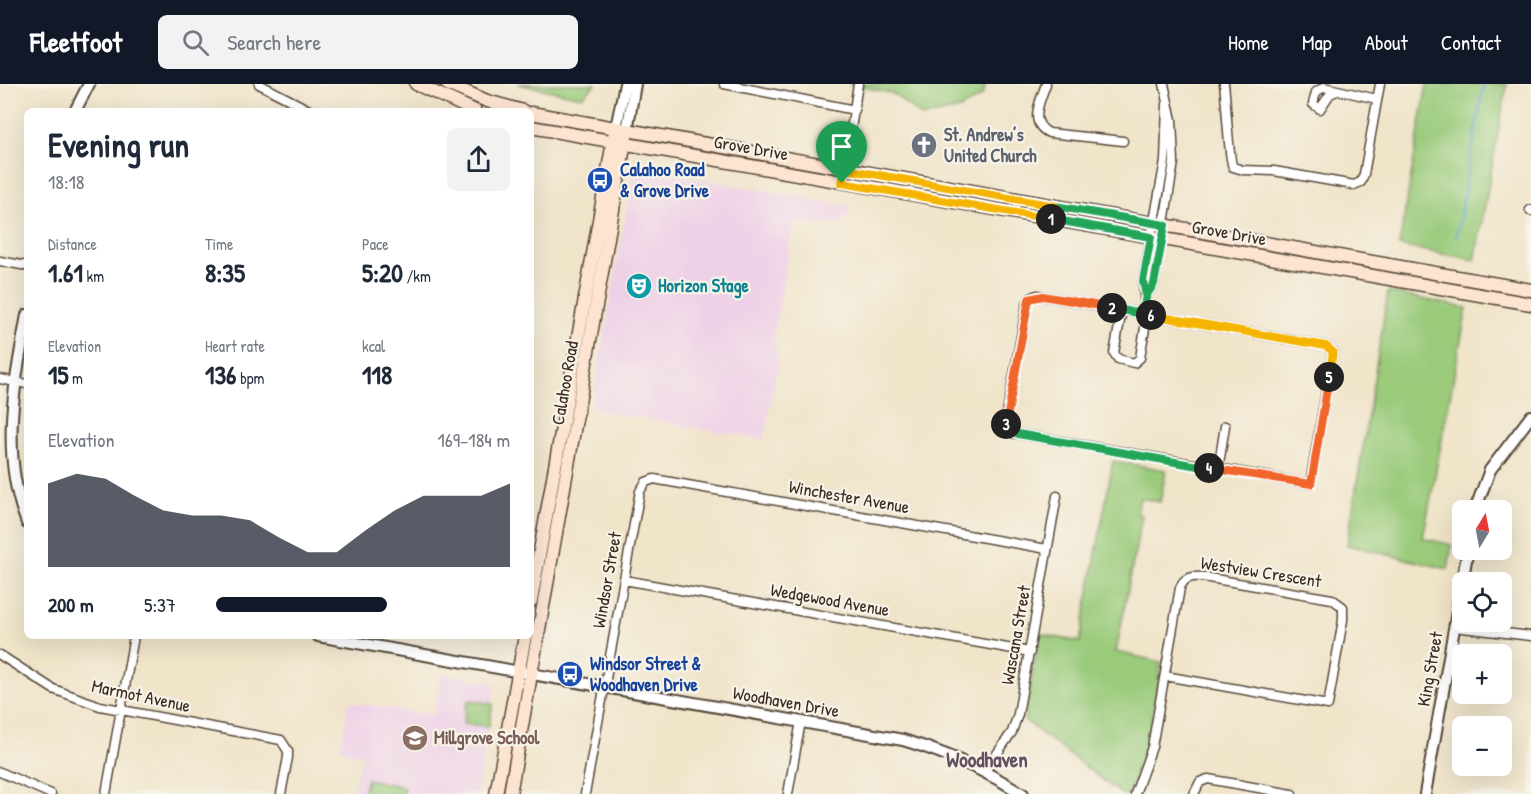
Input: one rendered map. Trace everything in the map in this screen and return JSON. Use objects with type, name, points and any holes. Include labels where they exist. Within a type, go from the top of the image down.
[{"type":"main road","points":[[416,84],[468,108]]},
{"type":"main road","points":[[447,84],[487,101],[512,108]]},
{"type":"main road","name":"Grove Drive","points":[[534,114],[1531,290]]},
{"type":"main road","name":"Grove Drive","points":[[534,128],[1531,304]]},
{"type":"main road","name":"Calahoo Road","points":[[510,794],[532,675],[621,130]]},
{"type":"main road","name":"Calahoo Road","points":[[534,585],[619,143]]},
{"type":"main road","points":[[496,794],[524,639]]},
{"type":"street","points":[[79,108],[89,84]]},
{"type":"street","points":[[259,84],[305,108]]},
{"type":"street","name":"Calahoo Road","points":[[621,130],[625,84]]},
{"type":"street","name":"Calahoo Road","points":[[621,130],[635,84]]},
{"type":"street","points":[[724,84],[855,110]]},
{"type":"street","points":[[763,84],[770,93]]},
{"type":"street","points":[[842,183],[858,84]]},
{"type":"street","points":[[1046,84],[1036,116],[1043,130],[1049,133],[1123,141]]},
{"type":"street","points":[[1122,310],[1114,353],[1118,359],[1134,363],[1140,358],[1146,322],[1143,314],[1146,296],[1154,284],[1165,160],[1167,104],[1164,84]]},
{"type":"street","points":[[1224,84],[1230,130],[1229,159],[1233,167],[1354,185],[1361,182],[1364,174],[1380,84]]},
{"type":"street","points":[[1337,92],[1377,99]]},
{"type":"street","points":[[0,261],[24,265]]},
{"type":"street","points":[[1043,296],[1143,314],[1326,346],[1333,352],[1311,484],[1218,470],[1018,434],[1008,429],[1006,419],[1029,299],[1043,296]]},
{"type":"street","points":[[24,332],[8,432],[8,464],[15,495],[24,516]]},
{"type":"street","points":[[0,379],[24,384]]},
{"type":"street","points":[[1479,500],[1490,470],[1531,416]]},
{"type":"street","points":[[1218,470],[1225,426]]},
{"type":"street","name":"Winchester Avenue","points":[[646,482],[654,479],[1047,549]]},
{"type":"street","name":"Windsor Street","points":[[585,794],[640,491],[646,482]]},
{"type":"street","name":"Wascana Street","points":[[985,771],[1005,743],[1016,721],[1057,496]]},
{"type":"street","name":"Westview Crescent","points":[[1135,794],[1151,754],[1180,588],[1189,578],[1203,577],[1332,600],[1343,607],[1343,620],[1329,705],[1166,676]]},
{"type":"street","name":"Wedgewood Avenue","points":[[624,580],[1030,652]]},
{"type":"street","name":"King Street","points":[[1425,794],[1453,632]]},
{"type":"street","points":[[1497,632],[1531,636]]},
{"type":"street","points":[[106,794],[133,639]]},
{"type":"street","name":"Woodhaven Drive","points":[[335,639],[903,740],[953,756],[985,771],[1023,794]]},
{"type":"street","name":"Marmot Avenue","points":[[0,655],[53,689],[78,700],[121,711],[276,738],[285,745],[288,757],[281,794]]},
{"type":"street","points":[[788,794],[801,722]]},
{"type":"street","points":[[0,772],[51,794]]},
{"type":"street","points":[[1194,794],[1200,782],[1208,779],[1292,794]]},
{"type":"shaded area","points":[[642,169],[851,206],[846,218],[838,224],[797,223],[793,227],[774,335],[778,362],[764,440],[591,409],[633,173]]},
{"type":"shaded area","name":"Millgrove School","points":[[441,673],[496,684],[477,794],[352,794],[358,768],[364,756],[340,749],[349,702],[433,715]]},
{"type":"green space","points":[[518,84],[596,84],[582,97]]},
{"type":"green space","points":[[848,84],[986,84],[982,96],[960,109],[922,117],[894,94]]},
{"type":"green space","points":[[1427,84],[1507,84],[1475,260],[1399,246]]},
{"type":"green space","points":[[1388,292],[1467,308],[1423,538],[1452,545],[1448,569],[1347,545]]},
{"type":"green space","points":[[1113,461],[1166,470],[1160,502],[1140,498],[1137,514],[1142,515],[1116,652],[1161,662],[1148,745],[1128,794],[1121,794],[1024,720],[1040,634],[1080,642]]},
{"type":"green space","points":[[471,700],[493,704],[489,726],[463,724],[467,702]]},
{"type":"green space","points":[[367,779],[404,787],[402,794],[363,794]]},
{"type":"waterway","points":[[1456,238],[1484,84]]},
{"type":"place","name":"St. Andrew’s United Church","points":[[924,145]]},
{"type":"place","name":"Calahoo Road & Grove Drive","points":[[600,180]]},
{"type":"place","name":"Horizon Stage","points":[[639,286]]},
{"type":"place","name":"Windsor Street & Woodhaven Drive","points":[[570,674]]},
{"type":"place","name":"Millgrove School","points":[[415,738]]},
{"type":"district","name":"Woodhaven","points":[[987,760]]},
{"type":"route","points":[[842,183],[845,169],[1165,225],[1154,284],[1146,296],[1143,314],[1326,346],[1333,352],[1311,484],[1218,470],[1012,433],[1008,429],[1006,419],[1029,299],[1037,295],[1143,314],[1146,296],[1143,281],[1151,237],[842,183]]}]
